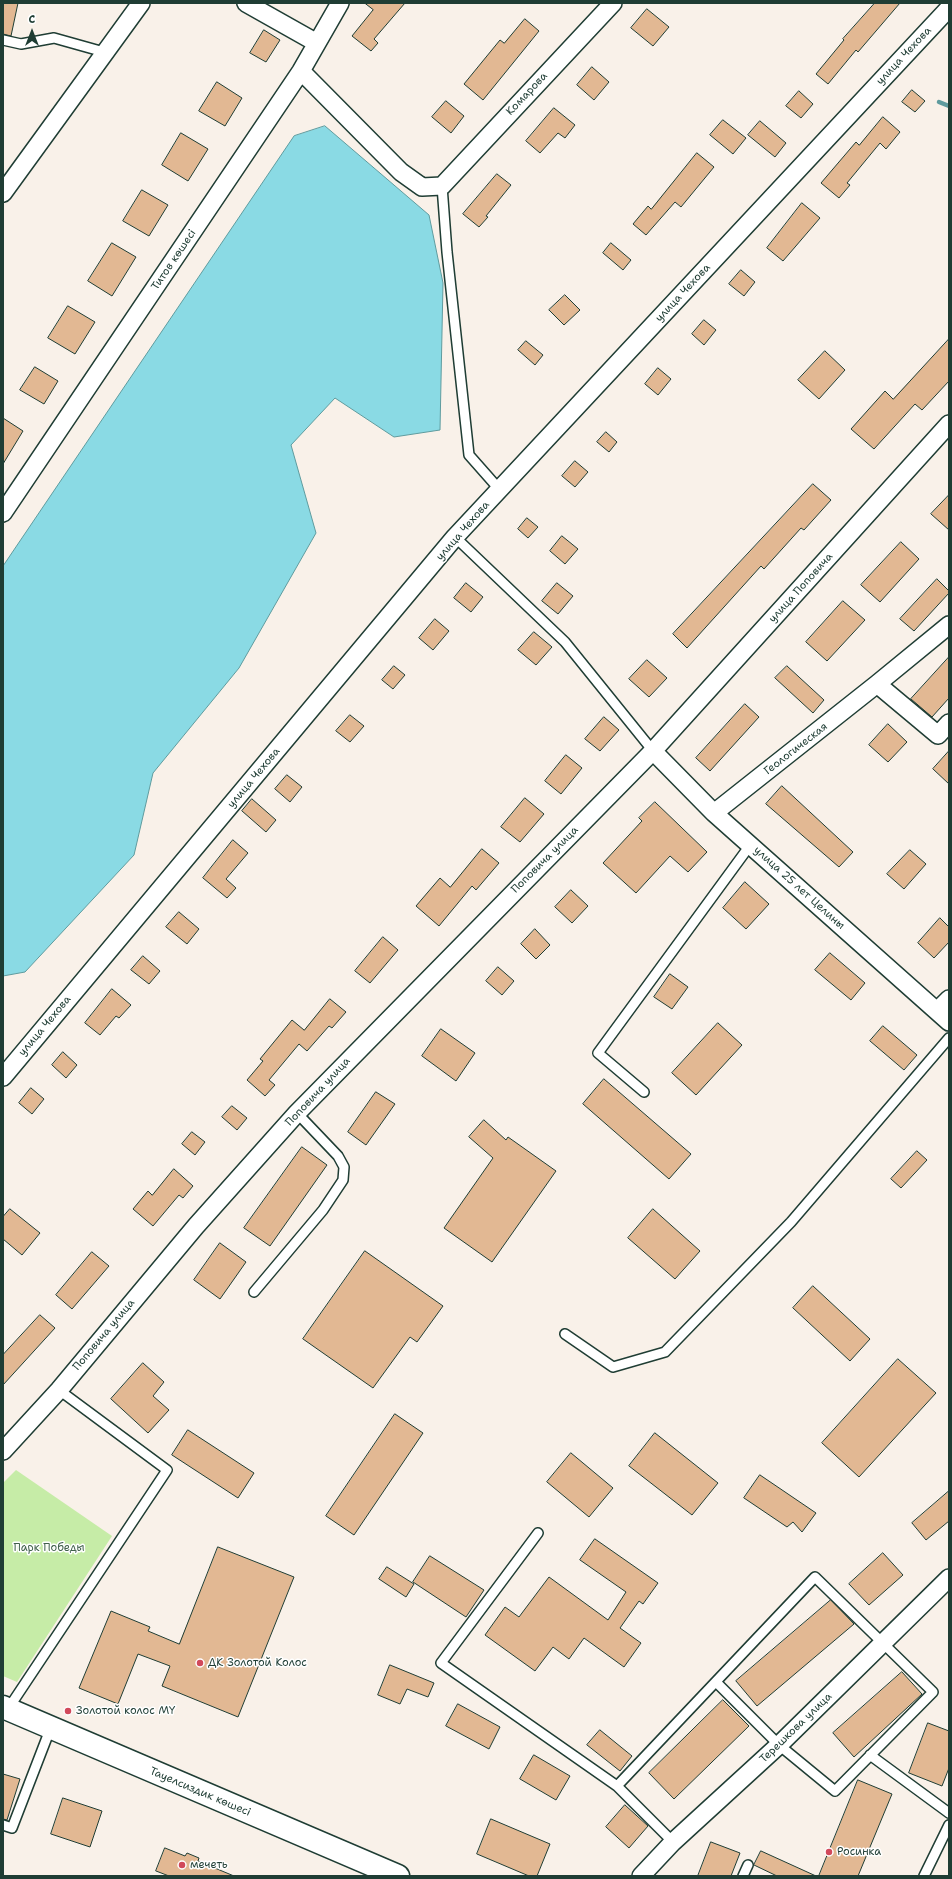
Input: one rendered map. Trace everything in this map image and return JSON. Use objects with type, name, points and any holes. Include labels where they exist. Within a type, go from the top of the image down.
[{"type":"street","points":[[3,193],[141,3]]},
{"type":"street","points":[[246,3],[317,43]]},
{"type":"street","name":"Титов көшесі","points":[[3,513],[301,71],[340,3]]},
{"type":"street","name":"Комарова","points":[[442,186],[613,3]]},
{"type":"street","name":"улица Чехова","points":[[3,1077],[455,537],[949,8]]},
{"type":"street","points":[[301,71],[401,172],[422,187],[442,186]]},
{"type":"street","name":"улица Поповича","points":[[653,751],[949,424]]},
{"type":"street","name":"Геологическая","points":[[714,813],[949,625]]},
{"type":"street","points":[[877,684],[938,735],[949,723]]},
{"type":"street","name":"улица 25 лет Целины","points":[[653,751],[714,813],[751,844],[943,1017]]},
{"type":"street","name":"Поповича улица","points":[[3,1451],[59,1390],[196,1226],[297,1113],[653,751]]},
{"type":"street","points":[[943,1017],[949,999]]},
{"type":"street","name":"Терешкова улица","points":[[641,1876],[673,1842],[779,1745],[882,1642],[949,1578]]},
{"type":"street","name":"Тауелсиздик көшесі","points":[[5,1708],[398,1876]]},
{"type":"lane","points":[[3,40],[21,44],[54,38],[104,52]]},
{"type":"lane","points":[[442,186],[447,252],[469,455],[499,489]]},
{"type":"lane","points":[[455,537],[565,642],[653,751]]},
{"type":"lane","points":[[644,1092],[598,1053],[751,844]]},
{"type":"lane","points":[[565,1334],[613,1367],[665,1352],[792,1222],[949,1038]]},
{"type":"lane","points":[[254,1292],[323,1210],[343,1180],[344,1167],[338,1156],[297,1113]]},
{"type":"lane","points":[[5,1708],[167,1470],[59,1390]]},
{"type":"lane","points":[[538,1532],[441,1663],[617,1786],[673,1842]]},
{"type":"lane","points":[[617,1786],[815,1577],[933,1692],[835,1790],[779,1745],[716,1682]]},
{"type":"lane","points":[[3,1825],[12,1828],[51,1728]]},
{"type":"lane","points":[[870,1755],[949,1813]]},
{"type":"lane","points":[[924,1876],[949,1826]]},
{"type":"lane","points":[[743,1876],[748,1865]]},
{"type":"green space","name":"Парк Победы","points":[[16,1470],[112,1536],[17,1682],[3,1676],[3,1483]]},
{"type":"water","points":[[325,126],[429,215],[443,283],[440,430],[394,437],[335,398],[291,445],[316,533],[239,668],[153,773],[134,855],[25,972],[3,976],[3,566],[294,136]]},
{"type":"building","points":[[3,3],[18,3],[11,36],[3,34]]},
{"type":"building","points":[[365,3],[405,3],[374,39],[378,43],[371,51],[352,36],[373,10]]},
{"type":"building","points":[[875,3],[900,3],[858,52],[856,50],[828,84],[816,74],[844,40],[843,39]]},
{"type":"building","points":[[647,9],[669,27],[653,46],[631,28]]},
{"type":"building","points":[[525,19],[539,31],[483,100],[464,84],[500,40],[504,43]]},
{"type":"building","points":[[264,30],[280,40],[266,62],[250,53]]},
{"type":"building","points":[[592,67],[609,82],[594,100],[577,85]]},
{"type":"building","points":[[217,82],[242,98],[225,126],[199,111]]},
{"type":"building","points":[[912,90],[925,101],[915,112],[902,102]]},
{"type":"building","points":[[799,91],[813,104],[801,118],[786,106]]},
{"type":"building","points":[[446,101],[464,116],[451,133],[432,117]]},
{"type":"building","points":[[554,108],[575,125],[565,138],[558,133],[540,153],[526,141]]},
{"type":"building","points":[[883,117],[900,132],[886,149],[880,143],[847,183],[850,185],[839,198],[821,183],[856,142],[859,145]]},
{"type":"building","points":[[723,120],[746,138],[733,154],[710,135]]},
{"type":"building","points":[[760,121],[786,143],[775,157],[748,135]]},
{"type":"building","points":[[181,133],[208,149],[188,181],[162,165]]},
{"type":"building","points":[[697,153],[714,167],[681,207],[675,202],[646,235],[633,224],[648,206],[651,209]]},
{"type":"building","points":[[497,174],[511,185],[479,227],[463,214]]},
{"type":"building","points":[[142,190],[168,205],[149,236],[123,221]]},
{"type":"building","points":[[802,203],[820,218],[783,261],[767,248]]},
{"type":"building","points":[[112,243],[136,257],[112,296],[88,281]]},
{"type":"building","points":[[611,243],[631,260],[623,270],[603,253]]},
{"type":"building","points":[[741,270],[755,282],[744,296],[729,284]]},
{"type":"building","points":[[565,295],[580,310],[564,325],[549,310]]},
{"type":"building","points":[[68,306],[95,322],[75,354],[48,338]]},
{"type":"building","points":[[704,320],[716,330],[704,345],[692,334]]},
{"type":"building","points":[[949,339],[949,381],[922,410],[915,404],[874,449],[851,429],[885,391],[893,399]]},
{"type":"building","points":[[526,341],[543,355],[535,365],[518,350]]},
{"type":"building","points":[[825,351],[845,370],[819,399],[798,380]]},
{"type":"building","points":[[35,367],[58,381],[44,404],[20,390]]},
{"type":"building","points":[[658,368],[671,379],[658,395],[645,384]]},
{"type":"building","points":[[3,418],[23,431],[3,464]]},
{"type":"building","points":[[606,432],[617,442],[609,452],[597,442]]},
{"type":"building","points":[[575,461],[588,472],[575,487],[562,476]]},
{"type":"building","points":[[813,484],[831,500],[804,530],[801,528],[764,569],[761,566],[687,648],[673,634]]},
{"type":"building","points":[[949,495],[949,530],[931,514]]},
{"type":"building","points":[[527,518],[538,527],[528,538],[518,529]]},
{"type":"building","points":[[562,536],[578,549],[565,564],[550,551]]},
{"type":"building","points":[[901,542],[919,559],[880,602],[861,585]]},
{"type":"building","points":[[937,579],[949,591],[949,593],[914,631],[900,619]]},
{"type":"building","points":[[466,583],[483,597],[471,612],[454,598]]},
{"type":"building","points":[[557,583],[573,596],[558,614],[542,601]]},
{"type":"building","points":[[843,601],[865,620],[827,661],[806,642]]},
{"type":"building","points":[[435,619],[449,631],[433,650],[419,638]]},
{"type":"building","points":[[534,632],[552,647],[536,665],[518,650]]},
{"type":"building","points":[[949,657],[949,698],[932,717],[911,699]]},
{"type":"building","points":[[647,660],[667,678],[649,697],[629,679]]},
{"type":"building","points":[[394,666],[405,675],[393,689],[382,680]]},
{"type":"building","points":[[787,666],[824,700],[813,713],[775,678]]},
{"type":"building","points":[[745,704],[759,717],[710,771],[696,758]]},
{"type":"building","points":[[350,715],[364,726],[350,742],[336,731]]},
{"type":"building","points":[[604,717],[619,730],[600,751],[585,739]]},
{"type":"building","points":[[888,724],[907,742],[888,762],[869,745]]},
{"type":"building","points":[[949,751],[949,784],[933,769]]},
{"type":"building","points":[[566,755],[582,768],[561,794],[545,781]]},
{"type":"building","points":[[287,775],[302,787],[290,802],[275,789]]},
{"type":"building","points":[[782,786],[853,852],[839,867],[766,804]]},
{"type":"building","points":[[525,798],[544,814],[520,842],[501,827]]},
{"type":"building","points":[[252,799],[276,820],[266,832],[242,811]]},
{"type":"building","points":[[655,802],[707,852],[688,872],[670,856],[636,893],[603,863],[642,821],[639,818]]},
{"type":"building","points":[[233,840],[248,853],[226,879],[236,888],[227,898],[203,878]]},
{"type":"building","points":[[482,849],[499,863],[476,890],[472,886],[439,926],[416,906],[440,878],[450,887]]},
{"type":"building","points":[[910,850],[926,864],[904,889],[887,874]]},
{"type":"building","points":[[745,882],[769,904],[746,929],[723,908]]},
{"type":"building","points":[[571,890],[588,906],[572,923],[555,907]]},
{"type":"building","points":[[179,912],[199,929],[187,944],[166,927]]},
{"type":"building","points":[[940,918],[949,927],[949,942],[934,958],[918,943]]},
{"type":"building","points":[[535,929],[550,945],[536,959],[521,944]]},
{"type":"building","points":[[383,937],[398,950],[370,983],[355,971]]},
{"type":"building","points":[[830,953],[865,983],[851,1000],[815,970]]},
{"type":"building","points":[[143,956],[160,971],[149,984],[131,970]]},
{"type":"building","points":[[498,967],[514,981],[502,995],[486,981]]},
{"type":"building","points":[[670,974],[688,987],[672,1009],[654,997]]},
{"type":"building","points":[[112,989],[131,1005],[119,1018],[116,1016],[100,1035],[85,1023]]},
{"type":"building","points":[[330,999],[346,1012],[332,1028],[329,1026],[307,1051],[299,1044],[269,1080],[275,1085],[265,1096],[247,1080],[263,1061],[260,1059],[292,1020],[304,1030]]},
{"type":"building","points":[[718,1023],[742,1045],[696,1095],[672,1073]]},
{"type":"building","points":[[883,1026],[917,1055],[904,1070],[870,1041]]},
{"type":"building","points":[[441,1029],[475,1053],[456,1081],[422,1056]]},
{"type":"building","points":[[63,1052],[77,1065],[66,1078],[52,1065]]},
{"type":"building","points":[[604,1079],[691,1154],[669,1179],[583,1104]]},
{"type":"building","points":[[31,1088],[44,1099],[32,1114],[19,1103]]},
{"type":"building","points":[[376,1092],[395,1104],[366,1145],[348,1132]]},
{"type":"building","points":[[232,1106],[247,1118],[237,1130],[222,1117]]},
{"type":"building","points":[[484,1120],[506,1140],[508,1137],[556,1171],[492,1262],[444,1228],[493,1158],[469,1137]]},
{"type":"building","points":[[192,1132],[205,1142],[195,1155],[182,1144]]},
{"type":"building","points":[[302,1147],[327,1165],[270,1246],[244,1228]]},
{"type":"building","points":[[917,1151],[927,1160],[901,1188],[891,1179]]},
{"type":"building","points":[[174,1169],[193,1186],[183,1198],[179,1195],[153,1226],[133,1209],[148,1191],[152,1195]]},
{"type":"building","points":[[10,1209],[40,1233],[22,1255],[3,1239],[3,1217]]},
{"type":"building","points":[[653,1209],[700,1251],[675,1279],[628,1238]]},
{"type":"building","points":[[220,1243],[246,1262],[220,1299],[194,1280]]},
{"type":"building","points":[[365,1251],[443,1306],[417,1342],[410,1337],[373,1388],[303,1339]]},
{"type":"building","points":[[92,1252],[109,1266],[72,1309],[56,1295]]},
{"type":"building","points":[[813,1286],[870,1339],[850,1361],[793,1308]]},
{"type":"building","points":[[40,1315],[55,1328],[3,1385],[3,1355]]},
{"type":"building","points":[[898,1359],[936,1393],[859,1477],[822,1443]]},
{"type":"building","points":[[143,1363],[164,1382],[153,1396],[169,1410],[148,1433],[111,1399]]},
{"type":"building","points":[[395,1414],[423,1433],[354,1535],[326,1516]]},
{"type":"building","points":[[188,1430],[254,1473],[238,1498],[172,1455]]},
{"type":"building","points":[[655,1433],[718,1483],[692,1515],[629,1466]]},
{"type":"building","points":[[571,1453],[613,1488],[589,1517],[547,1482]]},
{"type":"building","points":[[760,1475],[816,1513],[802,1532],[793,1522],[787,1527],[744,1498]]},
{"type":"building","points":[[949,1491],[949,1521],[926,1540],[912,1523]]},
{"type":"building","points":[[595,1539],[658,1583],[643,1604],[639,1601],[620,1628],[641,1643],[624,1667],[584,1638],[569,1659],[553,1647],[535,1671],[485,1635],[505,1607],[519,1617],[549,1577],[608,1620],[626,1592],[580,1560]]},
{"type":"building","points":[[218,1547],[294,1577],[238,1717],[162,1686],[170,1666],[138,1654],[118,1704],[79,1688],[111,1611],[150,1627],[148,1631],[179,1644]]},
{"type":"building","points":[[883,1553],[903,1575],[869,1605],[849,1584]]},
{"type":"building","points":[[430,1556],[484,1590],[466,1617],[413,1582]]},
{"type":"building","points":[[387,1567],[414,1584],[406,1597],[379,1579]]},
{"type":"building","points":[[831,1600],[854,1624],[757,1706],[736,1681]]},
{"type":"building","points":[[390,1665],[434,1683],[428,1697],[407,1689],[400,1704],[378,1695]]},
{"type":"building","points":[[902,1672],[922,1694],[854,1757],[833,1733]]},
{"type":"building","points":[[723,1700],[749,1726],[674,1799],[649,1773]]},
{"type":"building","points":[[458,1704],[500,1727],[489,1749],[446,1726]]},
{"type":"building","points":[[928,1723],[949,1731],[949,1768],[942,1786],[909,1773]]},
{"type":"building","points":[[600,1730],[632,1756],[620,1771],[587,1745]]},
{"type":"building","points":[[534,1755],[570,1776],[556,1800],[520,1779]]},
{"type":"building","points":[[3,1774],[20,1779],[7,1820],[3,1819]]},
{"type":"building","points":[[858,1780],[892,1794],[858,1876],[819,1876]]},
{"type":"building","points":[[63,1798],[102,1811],[90,1847],[51,1834]]},
{"type":"building","points":[[625,1805],[648,1826],[629,1848],[606,1827]]},
{"type":"building","points":[[491,1819],[550,1844],[537,1876],[529,1876],[477,1854]]},
{"type":"building","points":[[711,1842],[740,1853],[731,1876],[698,1876]]},
{"type":"building","name":"мечеть","points":[[165,1848],[185,1856],[187,1853],[199,1858],[198,1861],[234,1876],[169,1876],[156,1871]]},
{"type":"building","points":[[761,1851],[816,1876],[777,1876],[754,1865]]},
{"type":"waterway","points":[[939,102],[949,106]]},
{"type":"place","name":"ДК Золотой Колос","points":[[200,1663]]},
{"type":"place","name":"Золотой колос МҮ","points":[[68,1711]]},
{"type":"place","name":"Росинка","points":[[829,1852]]},
{"type":"place","name":"мечеть","points":[[182,1865]]}]
